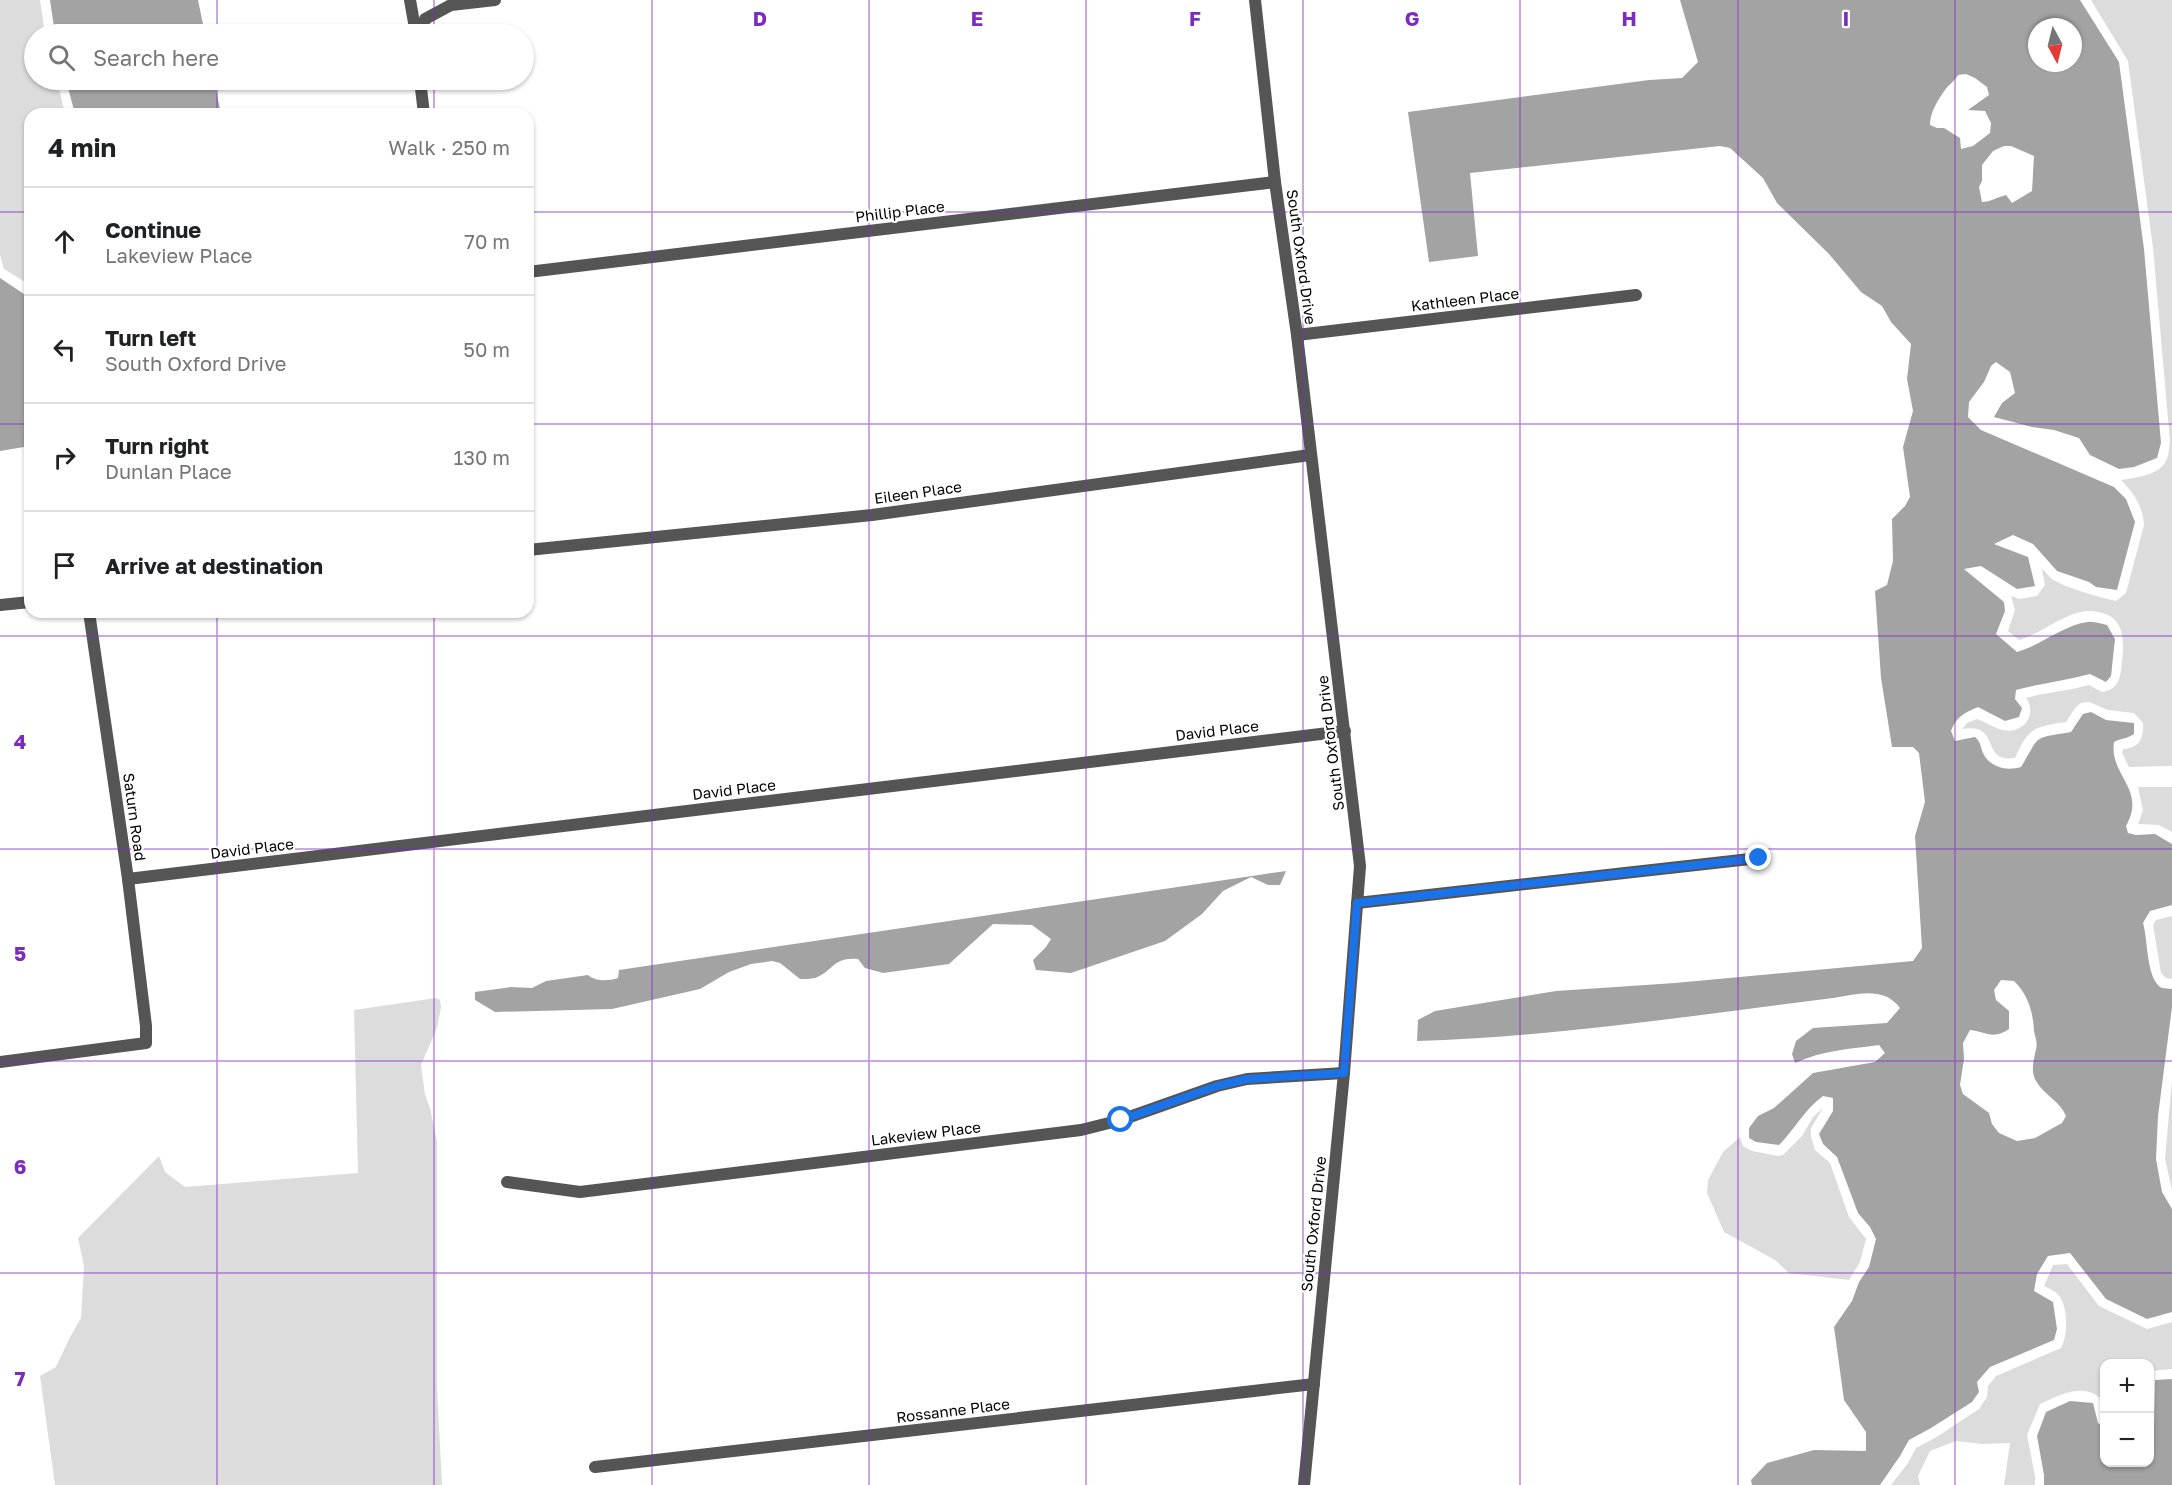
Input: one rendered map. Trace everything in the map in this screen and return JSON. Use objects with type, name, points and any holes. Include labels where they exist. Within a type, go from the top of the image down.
[{"type":"street","points":[[410,0],[414,24]]},
{"type":"street","points":[[424,24],[425,19],[451,5],[495,0]]},
{"type":"street","name":"South Oxford Drive","points":[[1255,0],[1275,182],[1297,335],[1360,866],[1344,1073],[1304,1485]]},
{"type":"street","points":[[421,90],[422,108]]},
{"type":"street","name":"Phillip Place","points":[[534,271],[1275,182]]},
{"type":"street","name":"Kathleen Place","points":[[1297,335],[1636,295]]},
{"type":"street","name":"Eileen Place","points":[[534,549],[872,515],[1310,455]]},
{"type":"street","points":[[0,605],[24,603]]},
{"type":"street","name":"Saturn Road","points":[[0,1062],[146,1043],[146,1026],[128,879],[90,618]]},
{"type":"street","name":"David Place","points":[[128,879],[1345,731]]},
{"type":"street","points":[[1357,903],[1759,858]]},
{"type":"street","name":"Lakeview Place","points":[[507,1182],[580,1192],[1081,1130],[1121,1120],[1247,1079],[1344,1073]]},
{"type":"street","name":"Rossanne Place","points":[[595,1467],[1314,1384]]},
{"type":"shaded area","points":[[0,0],[40,0],[44,24],[24,24],[24,90],[59,90],[64,108],[24,108],[24,281],[4,269],[0,255]]},
{"type":"shaded area","points":[[50,0],[198,0],[203,24],[54,24]]},
{"type":"shaded area","points":[[1680,0],[2080,0],[2119,62],[2144,249],[2161,443],[2157,458],[2134,467],[2119,469],[2090,455],[2079,438],[1994,417],[2002,403],[2015,393],[2010,372],[1996,362],[1991,366],[1984,382],[1969,402],[1968,417],[1981,430],[2114,487],[2126,499],[2135,522],[2117,590],[2096,587],[2089,582],[2057,571],[2033,544],[2013,535],[1994,544],[2028,557],[2035,586],[2017,589],[1981,566],[1964,569],[2004,602],[2005,611],[1996,634],[2017,652],[2079,624],[2095,622],[2107,625],[2115,639],[2111,676],[2106,682],[2090,674],[2016,690],[2015,699],[2022,708],[2019,717],[2005,721],[1978,707],[1961,716],[1951,731],[1955,741],[1975,737],[1991,763],[2010,769],[2021,767],[2038,740],[2071,732],[2083,714],[2091,712],[2106,720],[2134,723],[2134,734],[2114,742],[2117,764],[2130,792],[2132,802],[2126,826],[2128,833],[2155,834],[2172,844],[2172,905],[2150,911],[2143,923],[2153,977],[2162,988],[2172,989],[2172,1007],[2158,1116],[2156,1159],[2162,1192],[2172,1209],[2172,1312],[2147,1319],[2106,1299],[2070,1253],[2048,1256],[2037,1274],[2034,1291],[2053,1302],[2057,1329],[2054,1340],[1990,1367],[1977,1382],[1979,1392],[1972,1402],[1909,1440],[1880,1485],[1752,1485],[1751,1480],[1767,1463],[1814,1450],[1866,1451],[1866,1432],[1844,1400],[1834,1327],[1852,1301],[1859,1282],[1869,1267],[1876,1239],[1870,1227],[1858,1213],[1837,1157],[1823,1144],[1819,1134],[1833,1111],[1833,1098],[1823,1096],[1816,1101],[1779,1145],[1756,1142],[1749,1138],[1749,1128],[1758,1116],[1774,1108],[1813,1073],[1875,1062],[1885,1053],[1879,1045],[1826,1053],[1795,1063],[1792,1054],[1796,1041],[1813,1028],[1887,1023],[1900,1008],[1894,1001],[1870,993],[1573,1030],[1417,1041],[1418,1020],[1435,1011],[1556,991],[1675,983],[1913,961],[1922,948],[1915,836],[1925,802],[1919,753],[1913,747],[1892,747],[1881,678],[1875,591],[1887,585],[1893,561],[1892,519],[1905,506],[1910,497],[1903,447],[1913,411],[1907,379],[1911,344],[1891,322],[1882,306],[1861,292],[1829,254],[1777,203],[1763,178],[1730,148],[1720,146],[1470,173],[1478,256],[1429,262],[1408,112],[1649,80],[1682,78],[1698,62]],"holes":[[[1966,74],[1987,87],[1989,95],[1968,110],[1985,111],[1991,123],[1990,133],[1973,146],[1961,149],[1960,138],[1944,128],[1930,125],[1931,115],[1937,102],[1958,75]],[[2004,146],[2011,146],[2034,156],[2032,191],[2012,203],[2006,195],[1982,202],[1979,187],[1982,181],[1982,165],[1993,151]],[[2001,980],[2014,981],[2026,998],[2031,1010],[2037,1042],[2033,1065],[2034,1077],[2039,1086],[2060,1106],[2066,1116],[2062,1123],[2035,1138],[2017,1141],[1999,1133],[1992,1124],[1989,1113],[1963,1094],[1960,1085],[1964,1059],[1963,1043],[1970,1030],[1994,1035],[2009,1029],[2009,1011],[1996,1000],[1994,990]]]},
{"type":"shaded area","points":[[2091,0],[2172,0],[2172,766],[2129,767],[2122,753],[2123,749],[2137,745],[2143,734],[2143,723],[2134,713],[2108,710],[2089,702],[2081,703],[2075,708],[2066,722],[2046,725],[2034,730],[2024,740],[2015,758],[2004,758],[1997,755],[1982,731],[1974,728],[1962,729],[1967,723],[1977,719],[2000,729],[2010,731],[2017,729],[2026,722],[2029,716],[2029,704],[2026,698],[2089,685],[2102,692],[2111,689],[2116,684],[2121,671],[2123,642],[2120,627],[2116,621],[2102,613],[2082,611],[2019,640],[2008,631],[2015,610],[2011,596],[2019,599],[2037,596],[2045,585],[2042,569],[2057,582],[2092,595],[2116,601],[2126,593],[2144,525],[2137,500],[2121,480],[2153,473],[2163,466],[2168,454],[2170,441],[2153,248],[2128,61]]},
{"type":"shaded area","points":[[69,90],[216,90],[220,108],[73,108]]},
{"type":"shaded area","points":[[0,278],[24,294],[24,447],[0,451]]},
{"type":"shaded area","points":[[2138,787],[2172,787],[2172,832],[2159,825],[2138,824],[2143,810]]},
{"type":"shaded area","points":[[1286,871],[1280,885],[1268,885],[1251,877],[1223,891],[1202,914],[1165,941],[1071,973],[1036,970],[1033,960],[1051,939],[1032,925],[993,924],[949,964],[883,973],[865,968],[858,959],[849,959],[838,962],[815,978],[800,979],[780,963],[772,961],[751,964],[729,972],[700,989],[612,1009],[495,1012],[475,1000],[475,992],[511,987],[532,988],[546,981],[588,975],[598,980],[610,980],[618,978],[619,970]]},
{"type":"shaded area","points":[[2172,916],[2172,979],[2166,978],[2161,973],[2153,925],[2156,920]]},
{"type":"shaded area","points":[[436,998],[440,1000],[441,1007],[437,1028],[421,1065],[425,1095],[437,1141],[437,1387],[442,1485],[55,1485],[40,1376],[56,1367],[81,1318],[84,1266],[78,1238],[159,1156],[165,1172],[185,1187],[358,1173],[354,1010]]},
{"type":"shaded area","points":[[2172,1080],[2172,1190],[2165,1159]]},
{"type":"shaded area","points":[[1823,1108],[1811,1128],[1815,1150],[1830,1163],[1849,1217],[1866,1239],[1860,1262],[1849,1280],[1789,1273],[1775,1260],[1724,1232],[1707,1193],[1708,1180],[1723,1152],[1740,1137],[1743,1146],[1752,1151],[1783,1155],[1802,1136],[1813,1117]]},
{"type":"shaded area","points":[[2067,1264],[2099,1306],[2147,1329],[2172,1322],[2172,1369],[2154,1371],[2154,1359],[2100,1359],[2100,1398],[2093,1393],[2078,1391],[2054,1397],[2040,1404],[2027,1435],[2035,1485],[2004,1485],[2010,1443],[1982,1444],[1956,1441],[1930,1451],[1918,1476],[1920,1485],[1891,1485],[1916,1448],[1979,1409],[1987,1397],[1988,1386],[1996,1376],[2061,1348],[2066,1330],[2065,1308],[2059,1295],[2044,1286],[2053,1265]]},
{"type":"shaded area","points":[[2172,1379],[2172,1485],[2044,1485],[2037,1436],[2046,1412],[2070,1401],[2093,1403],[2100,1424],[2100,1467],[2154,1467],[2155,1380]]},
{"type":"route","points":[[1121,1120],[1217,1086],[1247,1079],[1344,1073],[1357,903],[1759,858]]}]
